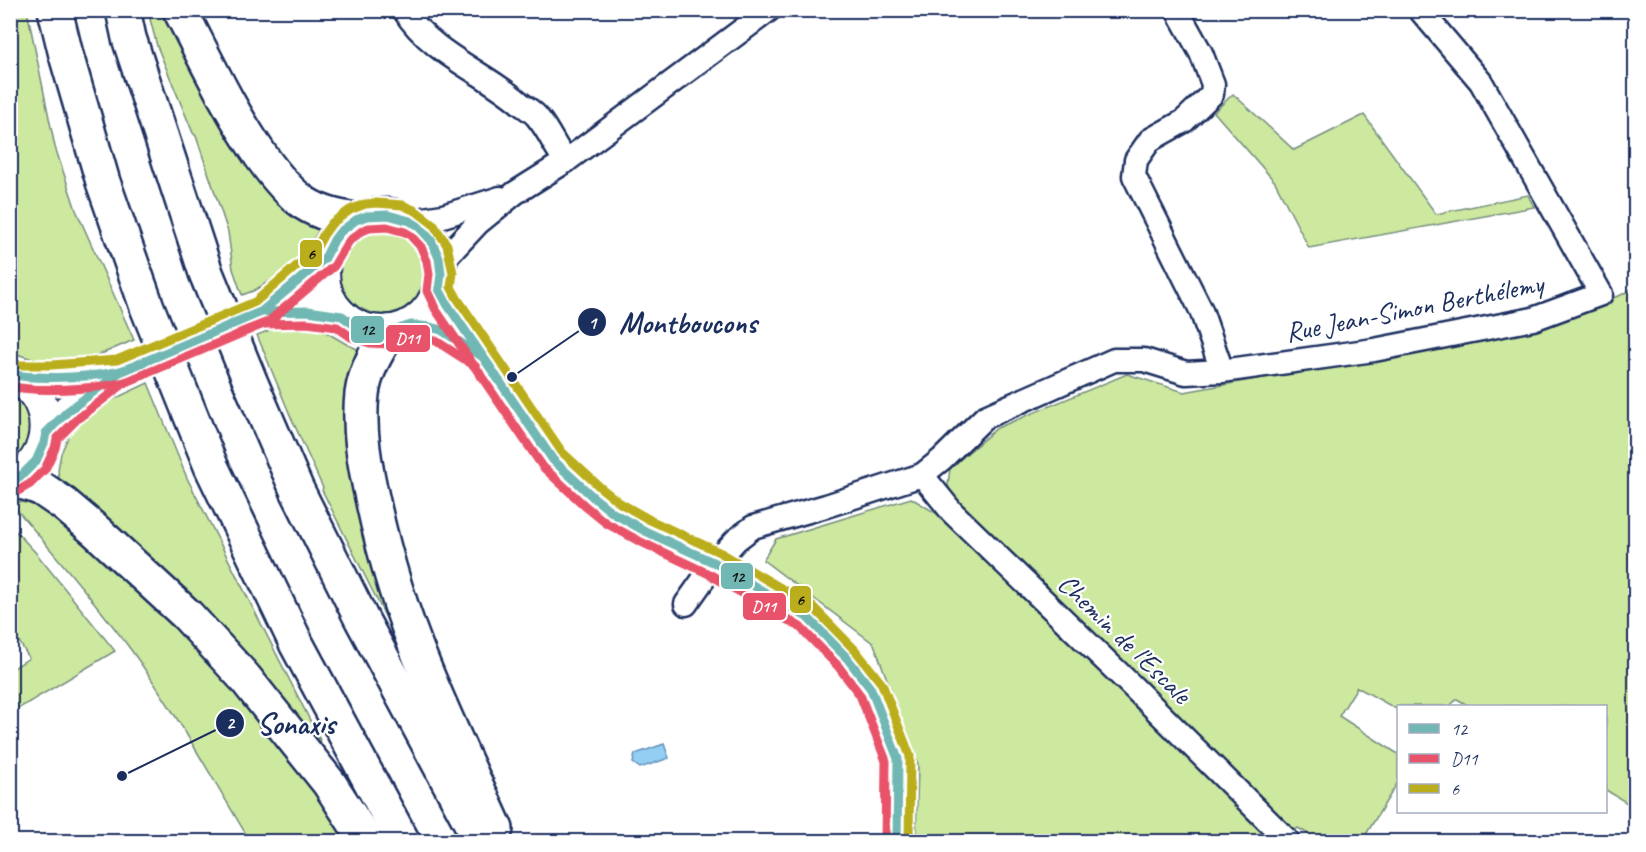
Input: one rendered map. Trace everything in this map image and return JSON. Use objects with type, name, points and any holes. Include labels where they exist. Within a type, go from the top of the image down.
[{"type":"highway","points":[[55,10],[103,183],[147,307],[211,466],[297,645],[403,842]]},
{"type":"highway","points":[[123,10],[129,38],[206,273],[297,490],[355,607],[481,842]]},
{"type":"highway","points":[[180,10],[232,112],[269,167],[289,191],[304,203],[330,216],[356,220]]},
{"type":"highway","points":[[400,328],[367,372],[361,417],[366,469],[399,598],[424,667],[502,842]]},
{"type":"highway","points":[[12,481],[42,489],[64,504],[187,615],[245,678],[322,774],[367,842]]},
{"type":"street","points":[[404,10],[412,23],[433,44],[511,94],[538,118],[558,153],[566,162]]},
{"type":"street","points":[[400,328],[429,310],[435,300],[449,254],[478,223],[515,193],[566,162],[769,10]]},
{"type":"street","points":[[1177,10],[1201,53],[1214,84],[1212,94],[1184,121],[1150,140],[1136,160],[1134,176],[1201,310],[1222,371]]},
{"type":"street","name":"Rue Jean-Simon Berthélemy","points":[[686,604],[715,562],[736,540],[753,527],[922,475],[985,417],[1114,360],[1144,360],[1186,373],[1222,371],[1374,350],[1533,319],[1602,294],[1481,82],[1420,10]]},
{"type":"street","points":[[410,221],[443,216],[515,193]]},
{"type":"street","points":[[483,357],[441,330],[400,328],[372,331],[363,329],[342,316],[326,290],[324,269],[325,258],[340,232],[356,220],[377,214],[410,221],[425,232],[436,248],[440,278],[447,304],[553,460],[613,513],[645,531],[715,562],[807,617],[847,658],[871,689],[898,759],[897,842]]},
{"type":"street","points":[[46,433],[68,411],[120,372],[261,312],[325,258]]},
{"type":"street","points":[[261,312],[308,311],[342,316]]},
{"type":"street","points":[[14,375],[52,377],[120,372]]},
{"type":"street","points":[[12,481],[30,468],[36,460],[46,433],[44,414],[37,396],[14,375]]},
{"type":"street","name":"Chemin de l'Escale","points":[[922,475],[952,512],[1289,842]]},
{"type":"green space","points":[[27,10],[55,147],[76,210],[134,340],[80,361],[55,363],[11,352],[10,11]]},
{"type":"green space","points":[[148,11],[168,11],[320,228],[311,247],[291,269],[242,295],[233,269],[228,232],[196,136],[157,46]]},
{"type":"green space","points":[[1233,94],[1294,150],[1364,115],[1436,214],[1528,195],[1534,207],[1309,248],[1275,182],[1214,112]]},
{"type":"green space","points":[[374,230],[390,230],[406,237],[417,248],[424,264],[421,288],[412,302],[390,314],[374,314],[358,307],[347,296],[340,280],[340,264],[347,248],[358,237]]},
{"type":"green space","points":[[1635,287],[1635,808],[1607,791],[1607,705],[1467,705],[1457,699],[1451,705],[1397,705],[1397,709],[1357,687],[1339,716],[1397,753],[1397,784],[1362,841],[1320,841],[1298,828],[1292,833],[954,502],[948,485],[950,468],[997,428],[1127,374],[1184,392],[1523,331],[1621,295]]},
{"type":"green space","points":[[289,323],[312,324],[367,353],[404,654],[322,490],[257,335]]},
{"type":"green space","points":[[148,383],[187,478],[321,742],[315,745],[60,488],[58,470],[61,453],[82,414]]},
{"type":"green space","points":[[11,392],[25,409],[30,428],[25,447],[11,464]]},
{"type":"green space","points":[[911,498],[944,518],[1280,842],[916,841],[918,764],[874,644],[763,560],[776,539]]},
{"type":"green space","points":[[20,502],[42,509],[47,502],[132,582],[278,742],[351,841],[250,841],[150,677],[105,616],[12,504]]},
{"type":"green space","points":[[11,526],[36,553],[115,651],[11,713],[11,670],[29,658],[11,628]]},
{"type":"water","points":[[664,744],[669,758],[640,768],[633,763],[635,754]]},
{"type":"transit line","name":"6","points":[[15,363],[52,365],[117,360],[255,302],[315,250],[332,223],[350,210],[365,204],[377,203],[402,205],[416,211],[433,224],[447,245],[453,273],[451,287],[457,298],[562,452],[620,503],[650,520],[721,553],[813,607],[856,651],[882,684],[910,756],[909,842]]},
{"type":"transit line","name":"12","points":[[10,482],[22,475],[36,461],[46,433],[68,411],[120,372],[261,312],[325,258],[340,232],[356,220],[367,216],[388,215],[410,221],[431,240],[439,258],[441,274],[439,289],[447,304],[553,460],[613,513],[645,531],[715,563],[807,617],[847,658],[871,689],[898,759],[897,842]]},
{"type":"transit line","name":"D11","points":[[16,492],[30,484],[45,469],[57,439],[76,420],[126,382],[268,322],[334,266],[349,241],[362,231],[369,228],[387,227],[405,232],[421,247],[427,261],[429,274],[427,291],[436,310],[543,467],[606,523],[709,574],[800,627],[838,666],[860,695],[886,761],[885,842]]},
{"type":"transit line","name":"12","points":[[236,322],[261,312],[308,311],[342,316],[356,326],[372,331],[389,332],[411,325],[430,327],[441,330],[483,357],[490,367]]},
{"type":"transit line","name":"D11","points":[[240,333],[263,324],[307,323],[337,327],[351,337],[370,343],[390,344],[412,337],[428,339],[436,341],[475,366],[480,374]]},
{"type":"transit line","name":"12","points":[[10,374],[72,377],[106,374],[131,367]]},
{"type":"transit line","name":"D11","points":[[10,386],[74,389],[110,385],[136,378]]},
{"type":"place","name":"Montboucons","points":[[512,377]]},
{"type":"place","name":"Sonaxis","points":[[122,776]]}]
